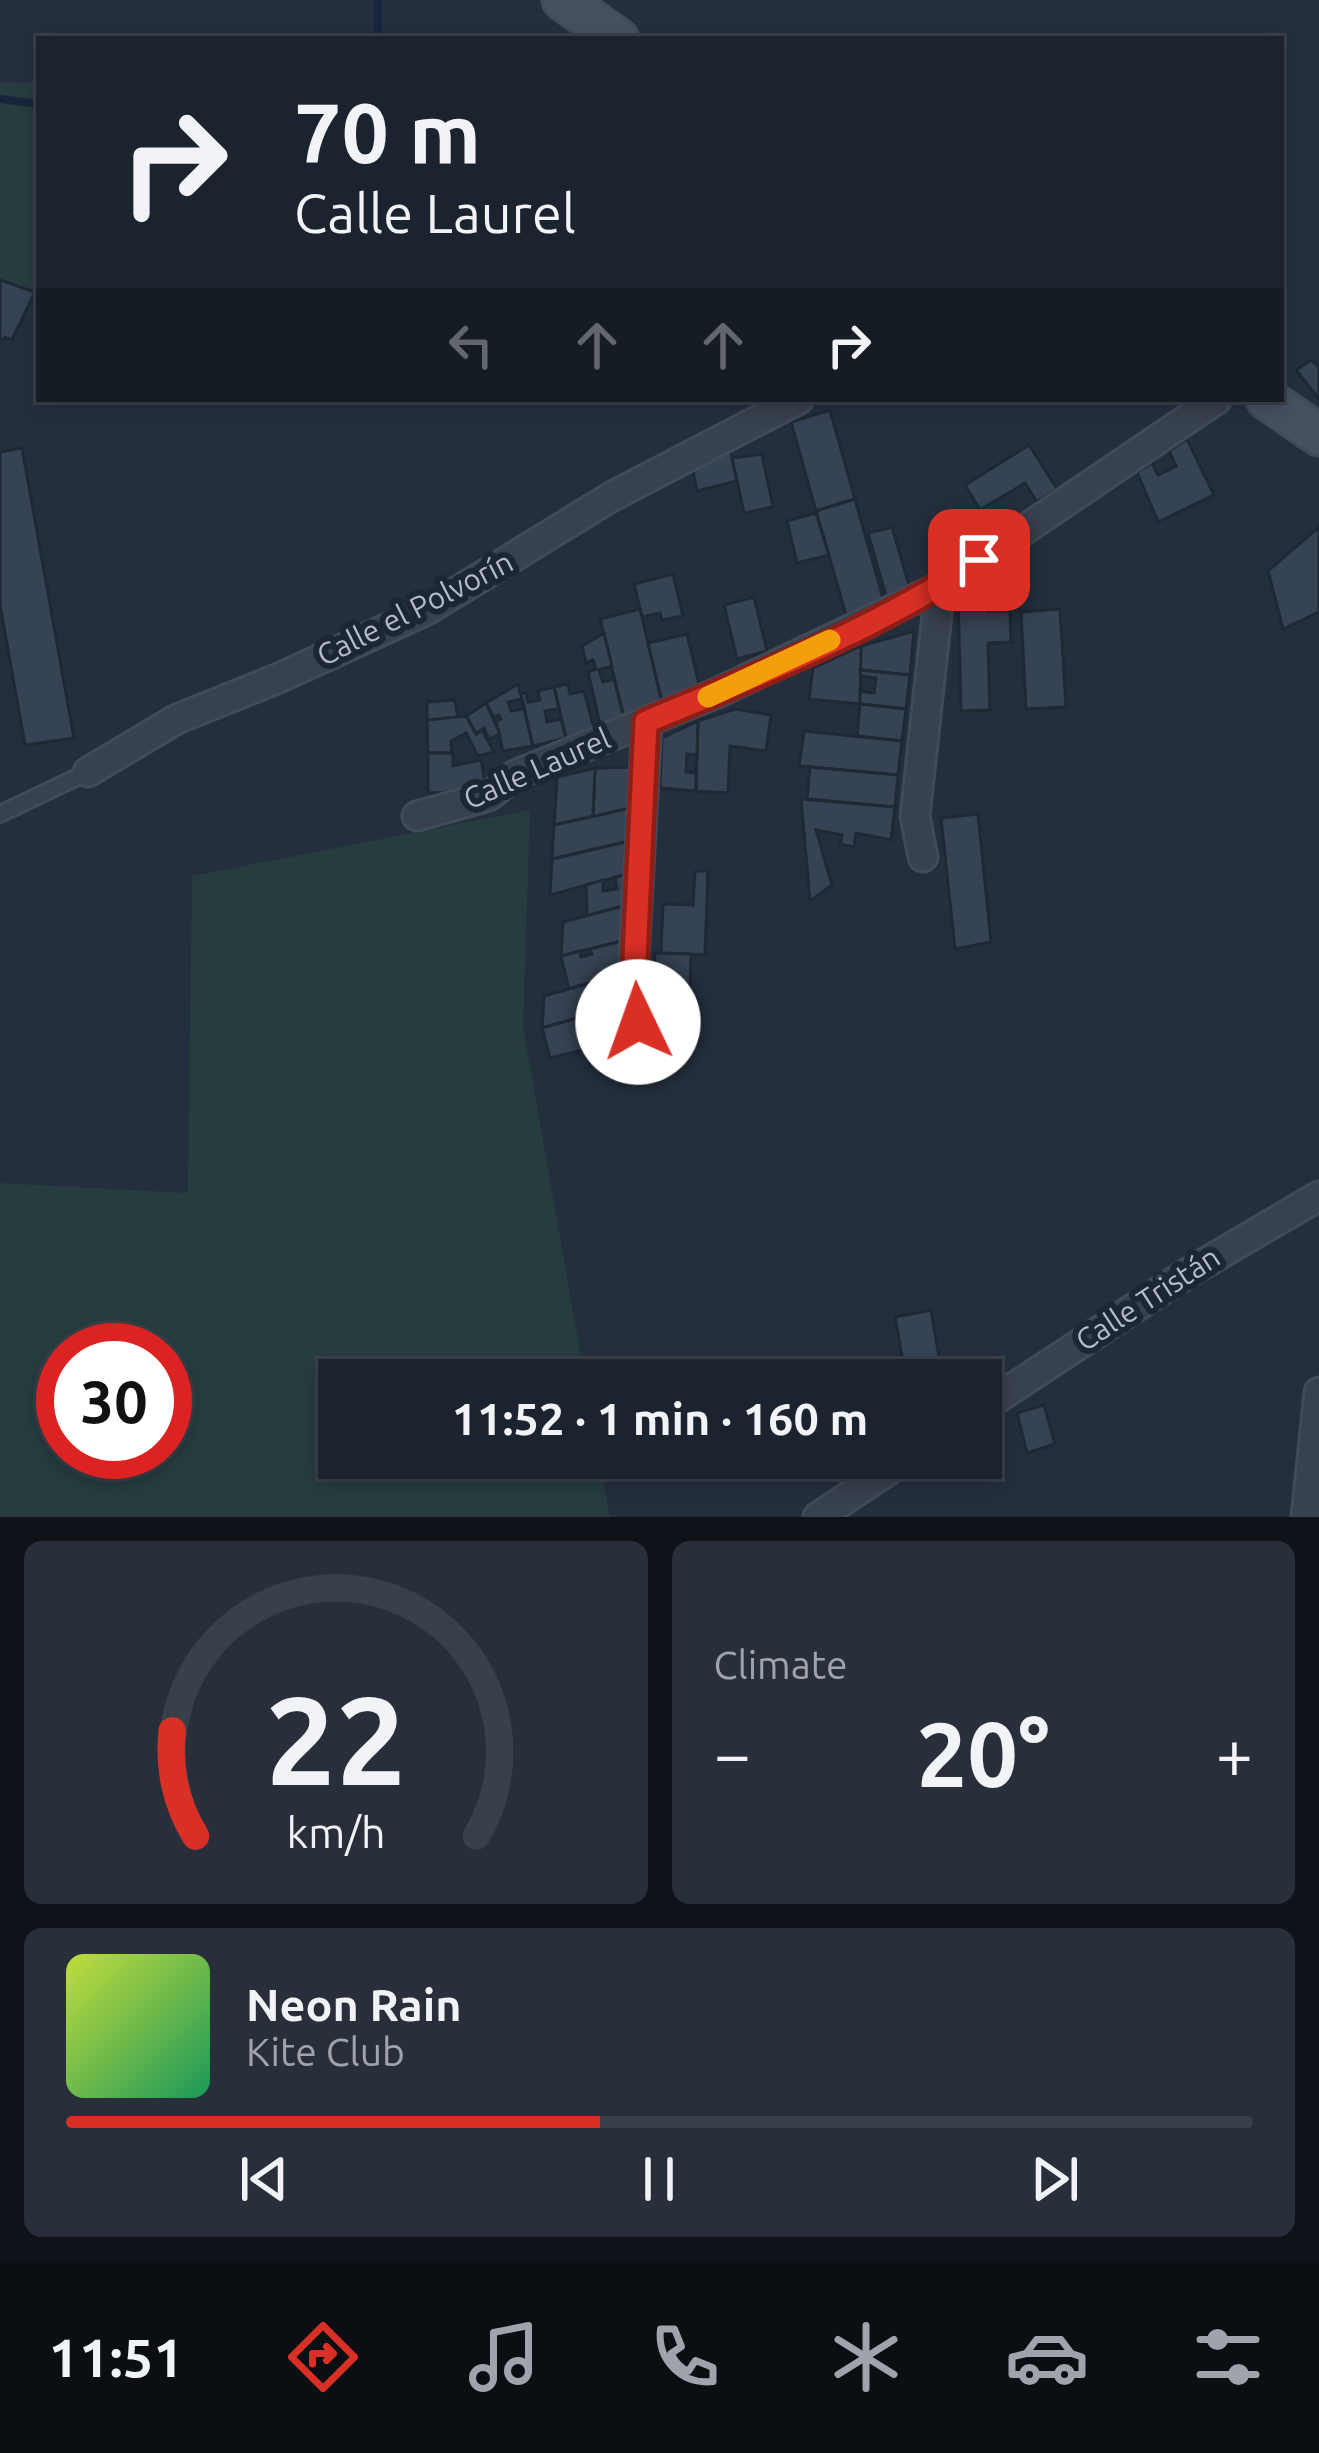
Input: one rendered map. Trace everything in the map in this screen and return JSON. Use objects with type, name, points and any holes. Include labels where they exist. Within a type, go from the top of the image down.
[{"type":"main road","points":[[563,0],[613,36]]},
{"type":"main road","points":[[1271,402],[1319,435]]},
{"type":"street","name":"Calle el Polvorín","points":[[88,772],[177,719],[427,610],[611,497],[793,402]]},
{"type":"street","name":"Calle Laurel","points":[[417,816],[489,796],[515,775],[646,722],[940,587],[1213,402]]},
{"type":"street","points":[[923,857],[915,816],[940,587]]},
{"type":"street","points":[[638,1022],[634,979],[646,722]]},
{"type":"street","name":"Calle Tristán","points":[[1002,1395],[1224,1250],[1319,1196]]},
{"type":"street","points":[[1306,1517],[1319,1392]]},
{"type":"street","points":[[818,1517],[876,1479]]},
{"type":"lane","points":[[0,814],[88,772]]},
{"type":"green space","points":[[36,82],[35,292],[0,280],[0,83]]},
{"type":"green space","points":[[530,810],[523,1026],[581,1359],[318,1359],[318,1479],[603,1479],[610,1517],[0,1517],[0,1183],[188,1193],[192,876]]},
{"type":"building","points":[[0,280],[35,292],[12,340],[5,337],[0,344]]},
{"type":"building","points":[[1311,360],[1319,367],[1319,399],[1296,370]]},
{"type":"building","points":[[830,410],[855,499],[816,511],[791,422]]},
{"type":"building","points":[[1187,439],[1214,495],[1158,522],[1137,472],[1152,463],[1158,475],[1176,466],[1169,451]]},
{"type":"building","points":[[1029,445],[1057,489],[1037,502],[1025,483],[980,510],[965,485]]},
{"type":"building","points":[[22,448],[74,738],[25,745],[0,605],[0,452]]},
{"type":"building","points":[[730,449],[737,481],[697,491],[692,465]]},
{"type":"building","points":[[762,454],[773,507],[744,513],[732,458]]},
{"type":"building","points":[[855,499],[883,598],[846,615],[816,511]]},
{"type":"building","points":[[816,513],[829,555],[797,563],[787,521]]},
{"type":"building","points":[[892,527],[909,585],[886,596],[868,533]]},
{"type":"building","points":[[1319,527],[1319,612],[1283,629],[1268,571]]},
{"type":"building","points":[[986,573],[987,611],[1010,611],[1011,642],[988,643],[990,710],[961,711],[958,594]]},
{"type":"building","points":[[673,574],[683,616],[642,617],[634,584]]},
{"type":"building","points":[[754,597],[767,651],[737,659],[724,605]]},
{"type":"building","points":[[640,609],[662,702],[624,718],[600,619]]},
{"type":"building","points":[[1060,609],[1066,707],[1026,709],[1021,612]]},
{"type":"building","points":[[914,631],[910,675],[860,670],[861,646]]},
{"type":"building","points":[[604,633],[612,666],[599,670],[603,682],[614,679],[624,718],[600,724],[588,672],[596,669],[593,660],[586,663],[582,646]]},
{"type":"building","points":[[687,634],[699,684],[662,702],[648,643]]},
{"type":"building","points":[[861,646],[860,704],[809,699],[813,668]]},
{"type":"building","points":[[860,670],[910,675],[906,709],[860,704],[860,691],[874,693],[876,678],[861,676]]},
{"type":"building","points":[[518,684],[522,699],[508,702],[511,711],[524,709],[533,746],[503,751],[496,722],[501,719],[499,715],[494,718],[486,703]]},
{"type":"building","points":[[568,684],[570,694],[584,691],[595,732],[566,738],[554,687]]},
{"type":"building","points":[[554,687],[559,709],[545,711],[547,722],[561,719],[566,738],[533,746],[521,694],[526,693],[528,702],[540,700],[538,691]]},
{"type":"building","points":[[455,700],[458,719],[427,720],[427,702]]},
{"type":"building","points":[[486,703],[500,734],[489,739],[484,728],[476,734],[466,716]]},
{"type":"building","points":[[860,704],[906,709],[902,741],[857,736]]},
{"type":"building","points":[[735,709],[771,715],[766,751],[730,746],[728,793],[696,791],[698,721]]},
{"type":"building","points":[[466,716],[476,734],[482,730],[494,752],[478,756],[466,733],[451,741],[452,753],[428,753],[427,720]]},
{"type":"building","points":[[698,721],[697,755],[687,754],[686,772],[696,773],[696,791],[660,788],[662,738]]},
{"type":"building","points":[[804,731],[902,741],[898,775],[799,766]]},
{"type":"building","points":[[428,753],[453,753],[453,766],[481,760],[485,781],[456,792],[428,793]]},
{"type":"building","points":[[634,767],[631,808],[593,817],[595,768]]},
{"type":"building","points":[[810,767],[898,775],[895,807],[807,799]]},
{"type":"building","points":[[595,768],[593,817],[554,825],[557,777]]},
{"type":"building","points":[[801,799],[895,807],[891,840],[856,833],[854,847],[840,844],[842,835],[816,830],[832,885],[810,901]]},
{"type":"building","points":[[631,808],[630,841],[552,859],[554,825]]},
{"type":"building","points":[[978,814],[991,942],[955,949],[941,818]]},
{"type":"building","points":[[630,841],[628,874],[550,895],[552,859]]},
{"type":"building","points":[[695,871],[708,871],[705,955],[661,953],[663,904],[693,905]]},
{"type":"building","points":[[628,874],[627,905],[587,916],[586,885],[603,880],[603,891],[617,889],[615,877]]},
{"type":"building","points":[[627,905],[626,940],[561,956],[563,922]]},
{"type":"building","points":[[626,940],[625,973],[569,989],[561,956],[579,951],[581,957],[592,954],[590,949]]},
{"type":"building","points":[[655,953],[691,954],[690,991],[653,990]]},
{"type":"building","points":[[625,973],[623,1005],[542,1028],[544,996]]},
{"type":"building","points":[[605,1010],[614,1044],[609,1046],[612,1059],[591,1065],[587,1049],[550,1058],[542,1028]]},
{"type":"building","points":[[931,1310],[939,1359],[885,1359],[902,1356],[895,1317]]},
{"type":"building","points":[[1044,1405],[1055,1444],[1027,1453],[1017,1413]]},
{"type":"waterway","points":[[378,0],[378,36]]},
{"type":"waterway","points":[[0,99],[36,104]]},
{"type":"slow traffic","points":[[708,697],[830,640]]},
{"type":"route","points":[[638,1022],[634,979],[646,722],[940,587],[979,560]]}]
